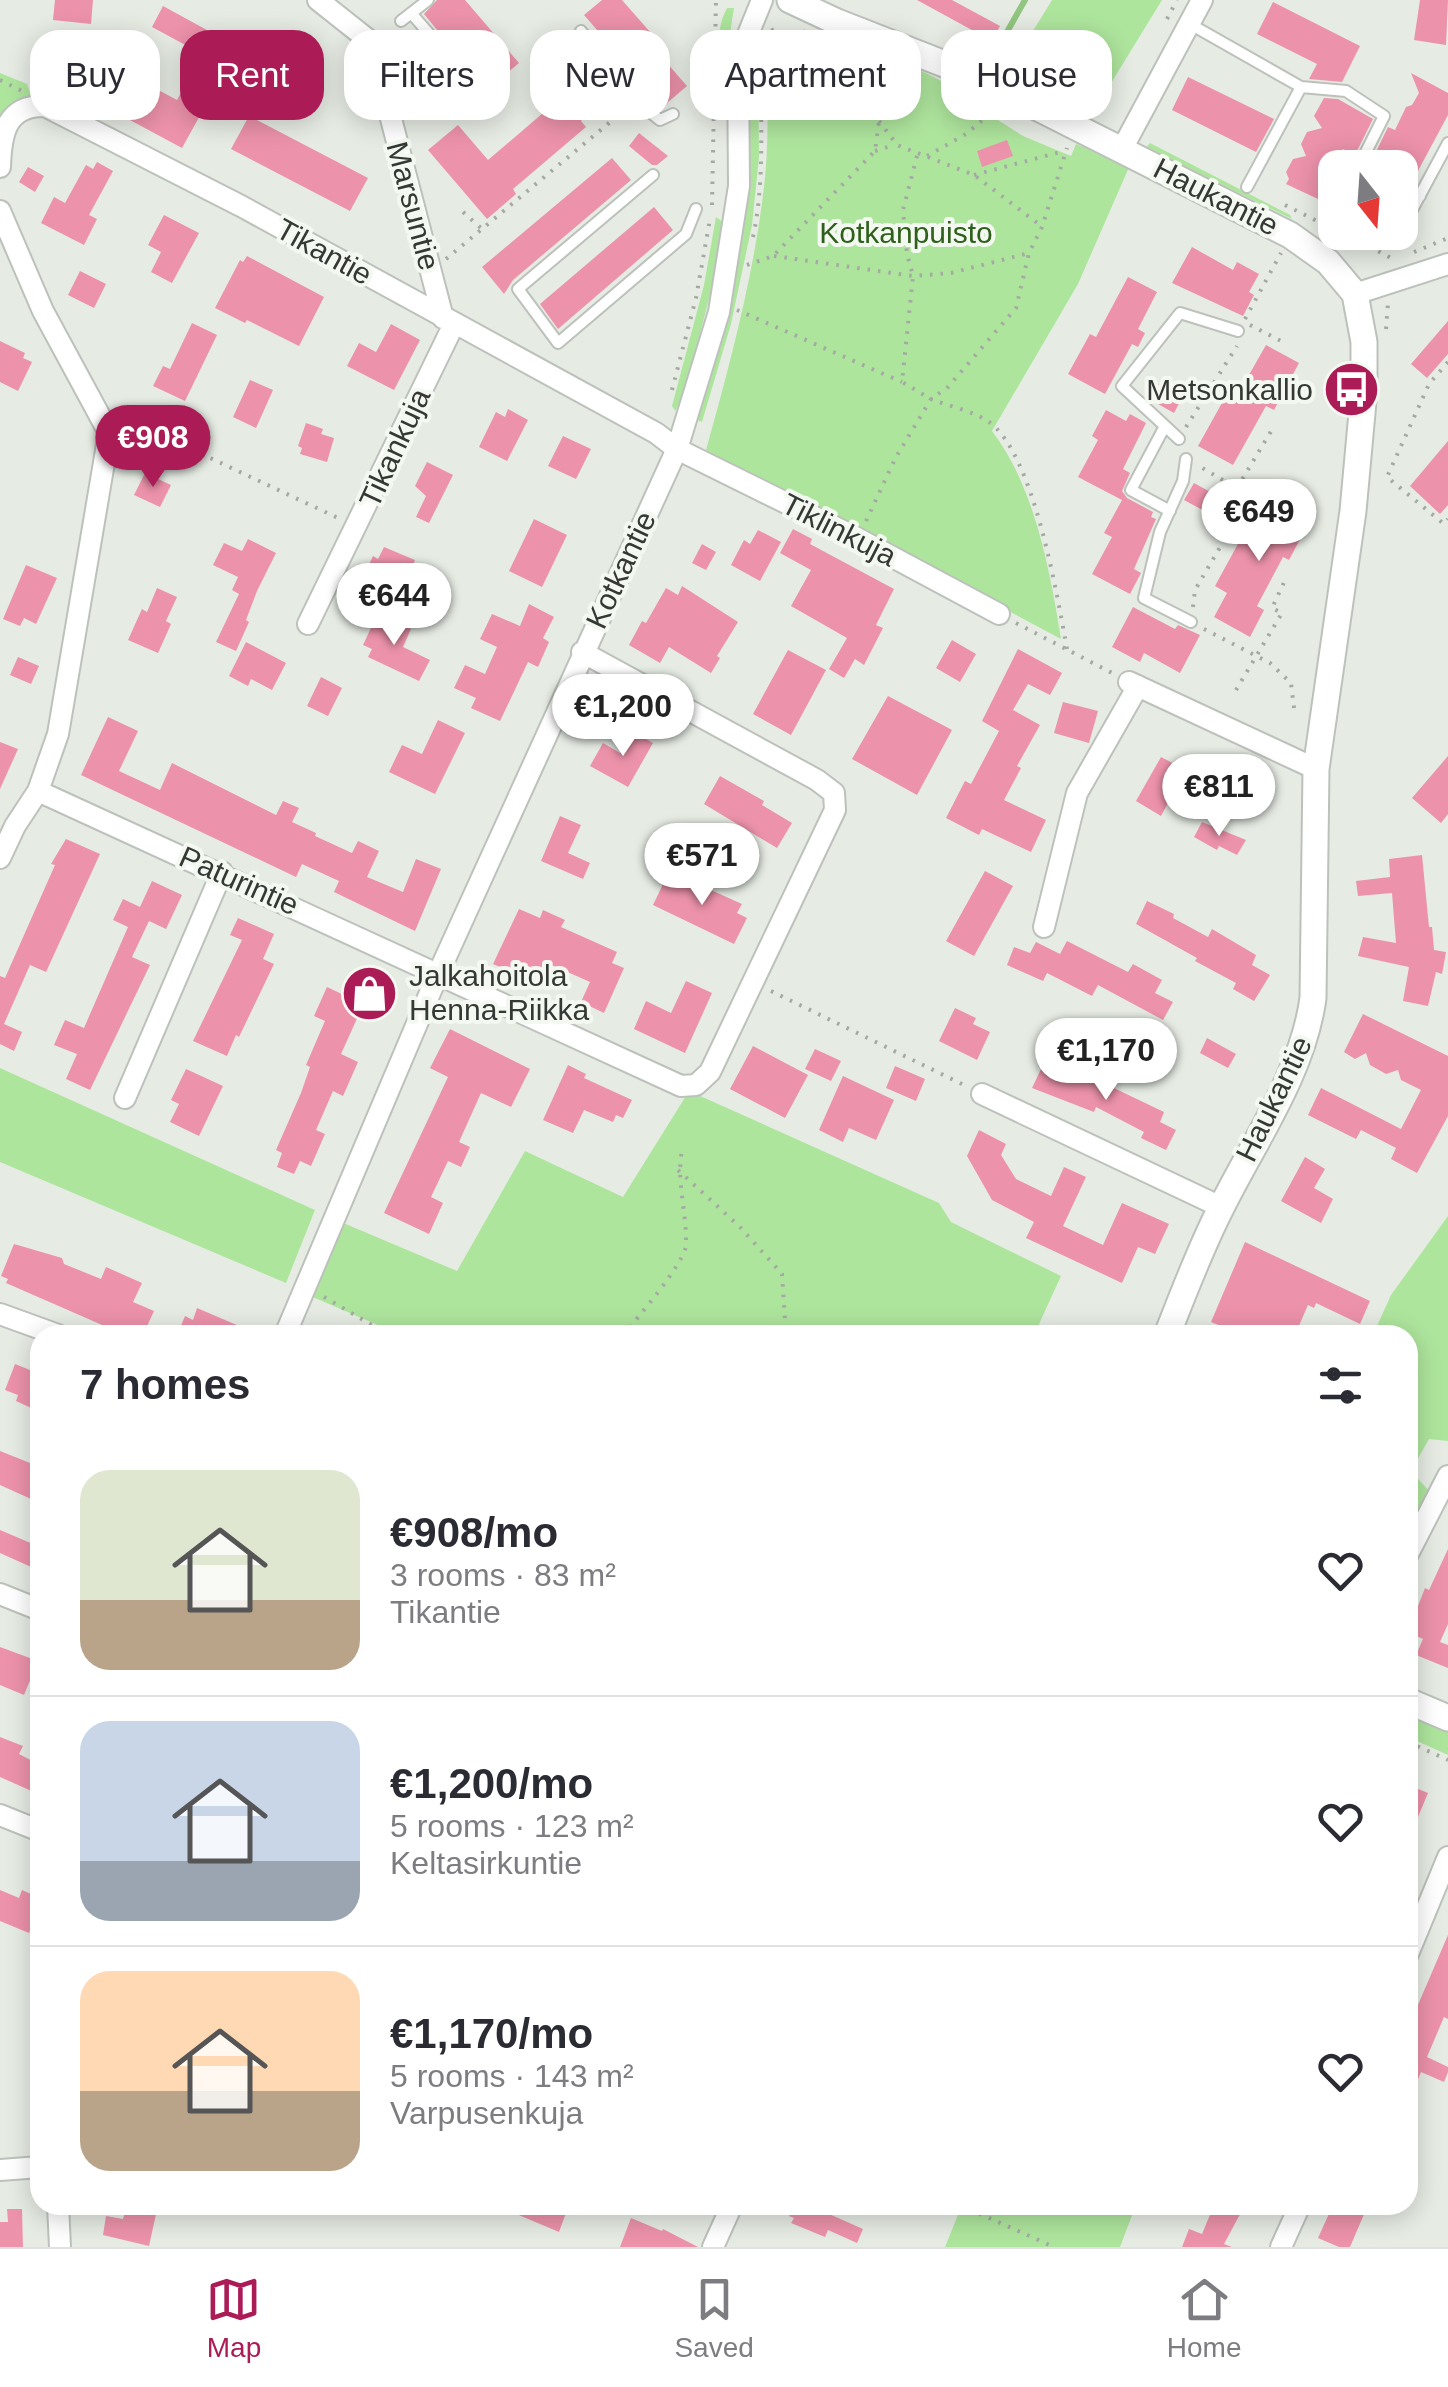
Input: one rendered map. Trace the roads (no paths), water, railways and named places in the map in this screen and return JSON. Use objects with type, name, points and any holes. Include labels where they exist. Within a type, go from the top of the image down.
[{"type":"street","name":"Marsuntie","points":[[318,0],[371,42],[430,272],[448,321]]},
{"type":"street","name":"Kotkantie","points":[[289,1325],[438,974],[677,449],[719,312],[739,186],[738,60],[762,0]]},
{"type":"street","name":"Haukantie","points":[[790,0],[975,76],[1122,149],[1296,224],[1355,294],[1364,342],[1364,391],[1353,511],[1316,768],[1310,1025],[1275,1104],[1191,1270],[1171,1325]]},
{"type":"street","points":[[1122,149],[1202,0]]},
{"type":"street","name":"Tikantie","points":[[0,166],[9,119],[28,106],[45,106],[242,206],[656,433],[677,449]]},
{"type":"street","points":[[0,211],[44,311],[109,433],[58,734],[38,790],[0,858]]},
{"type":"street","points":[[1355,294],[1448,264]]},
{"type":"street","name":"Tikankuja","points":[[308,624],[357,528],[448,321]]},
{"type":"street","name":"Tiklinkuja","points":[[677,449],[999,614]]},
{"type":"street","name":"Paturintie","points":[[38,790],[681,1086],[696,1086],[710,1072],[835,810],[834,794],[817,780],[582,652]]},
{"type":"street","points":[[1044,927],[1077,794],[1133,684],[1316,768]]},
{"type":"street","points":[[125,1098],[222,872]]},
{"type":"street","points":[[982,1094],[1221,1207]]},
{"type":"street","points":[[0,1314],[30,1325]]},
{"type":"street","points":[[1418,1534],[1448,1476]]},
{"type":"street","points":[[0,1594],[30,1606]]},
{"type":"street","points":[[1418,1704],[1448,1718]]},
{"type":"street","points":[[0,1815],[30,1827]]},
{"type":"street","points":[[1418,1930],[1448,1857]]},
{"type":"street","points":[[0,2170],[30,2167]]},
{"type":"street","points":[[58,2215],[60,2247]]},
{"type":"street","points":[[714,2247],[728,2215]]},
{"type":"street","points":[[1282,2247],[1296,2215]]},
{"type":"lane","points":[[400,21],[428,0]]},
{"type":"lane","points":[[412,13],[426,30]]},
{"type":"lane","points":[[1189,24],[1301,86],[1346,92],[1384,116],[1369,150]]},
{"type":"lane","points":[[1247,187],[1301,86]]},
{"type":"lane","points":[[1418,200],[1448,143]]},
{"type":"lane","points":[[653,175],[518,290],[558,342],[686,234],[696,208]]},
{"type":"lane","points":[[1179,438],[1122,386],[1180,313],[1238,331]]},
{"type":"lane","points":[[1164,426],[1131,490],[1170,510]]},
{"type":"lane","points":[[1186,459],[1183,482],[1160,532],[1144,598],[1190,622]]},
{"type":"waterway","points":[[1008,30],[1025,0]]},
{"type":"place","name":"Metsonkallio","points":[[1352,390]]},
{"type":"place","name":"Jalkahoitola Henna-Riikka","points":[[370,993]]},
{"type":"park label","name":"Kotkanpuisto","points":[[906,233]]}]
